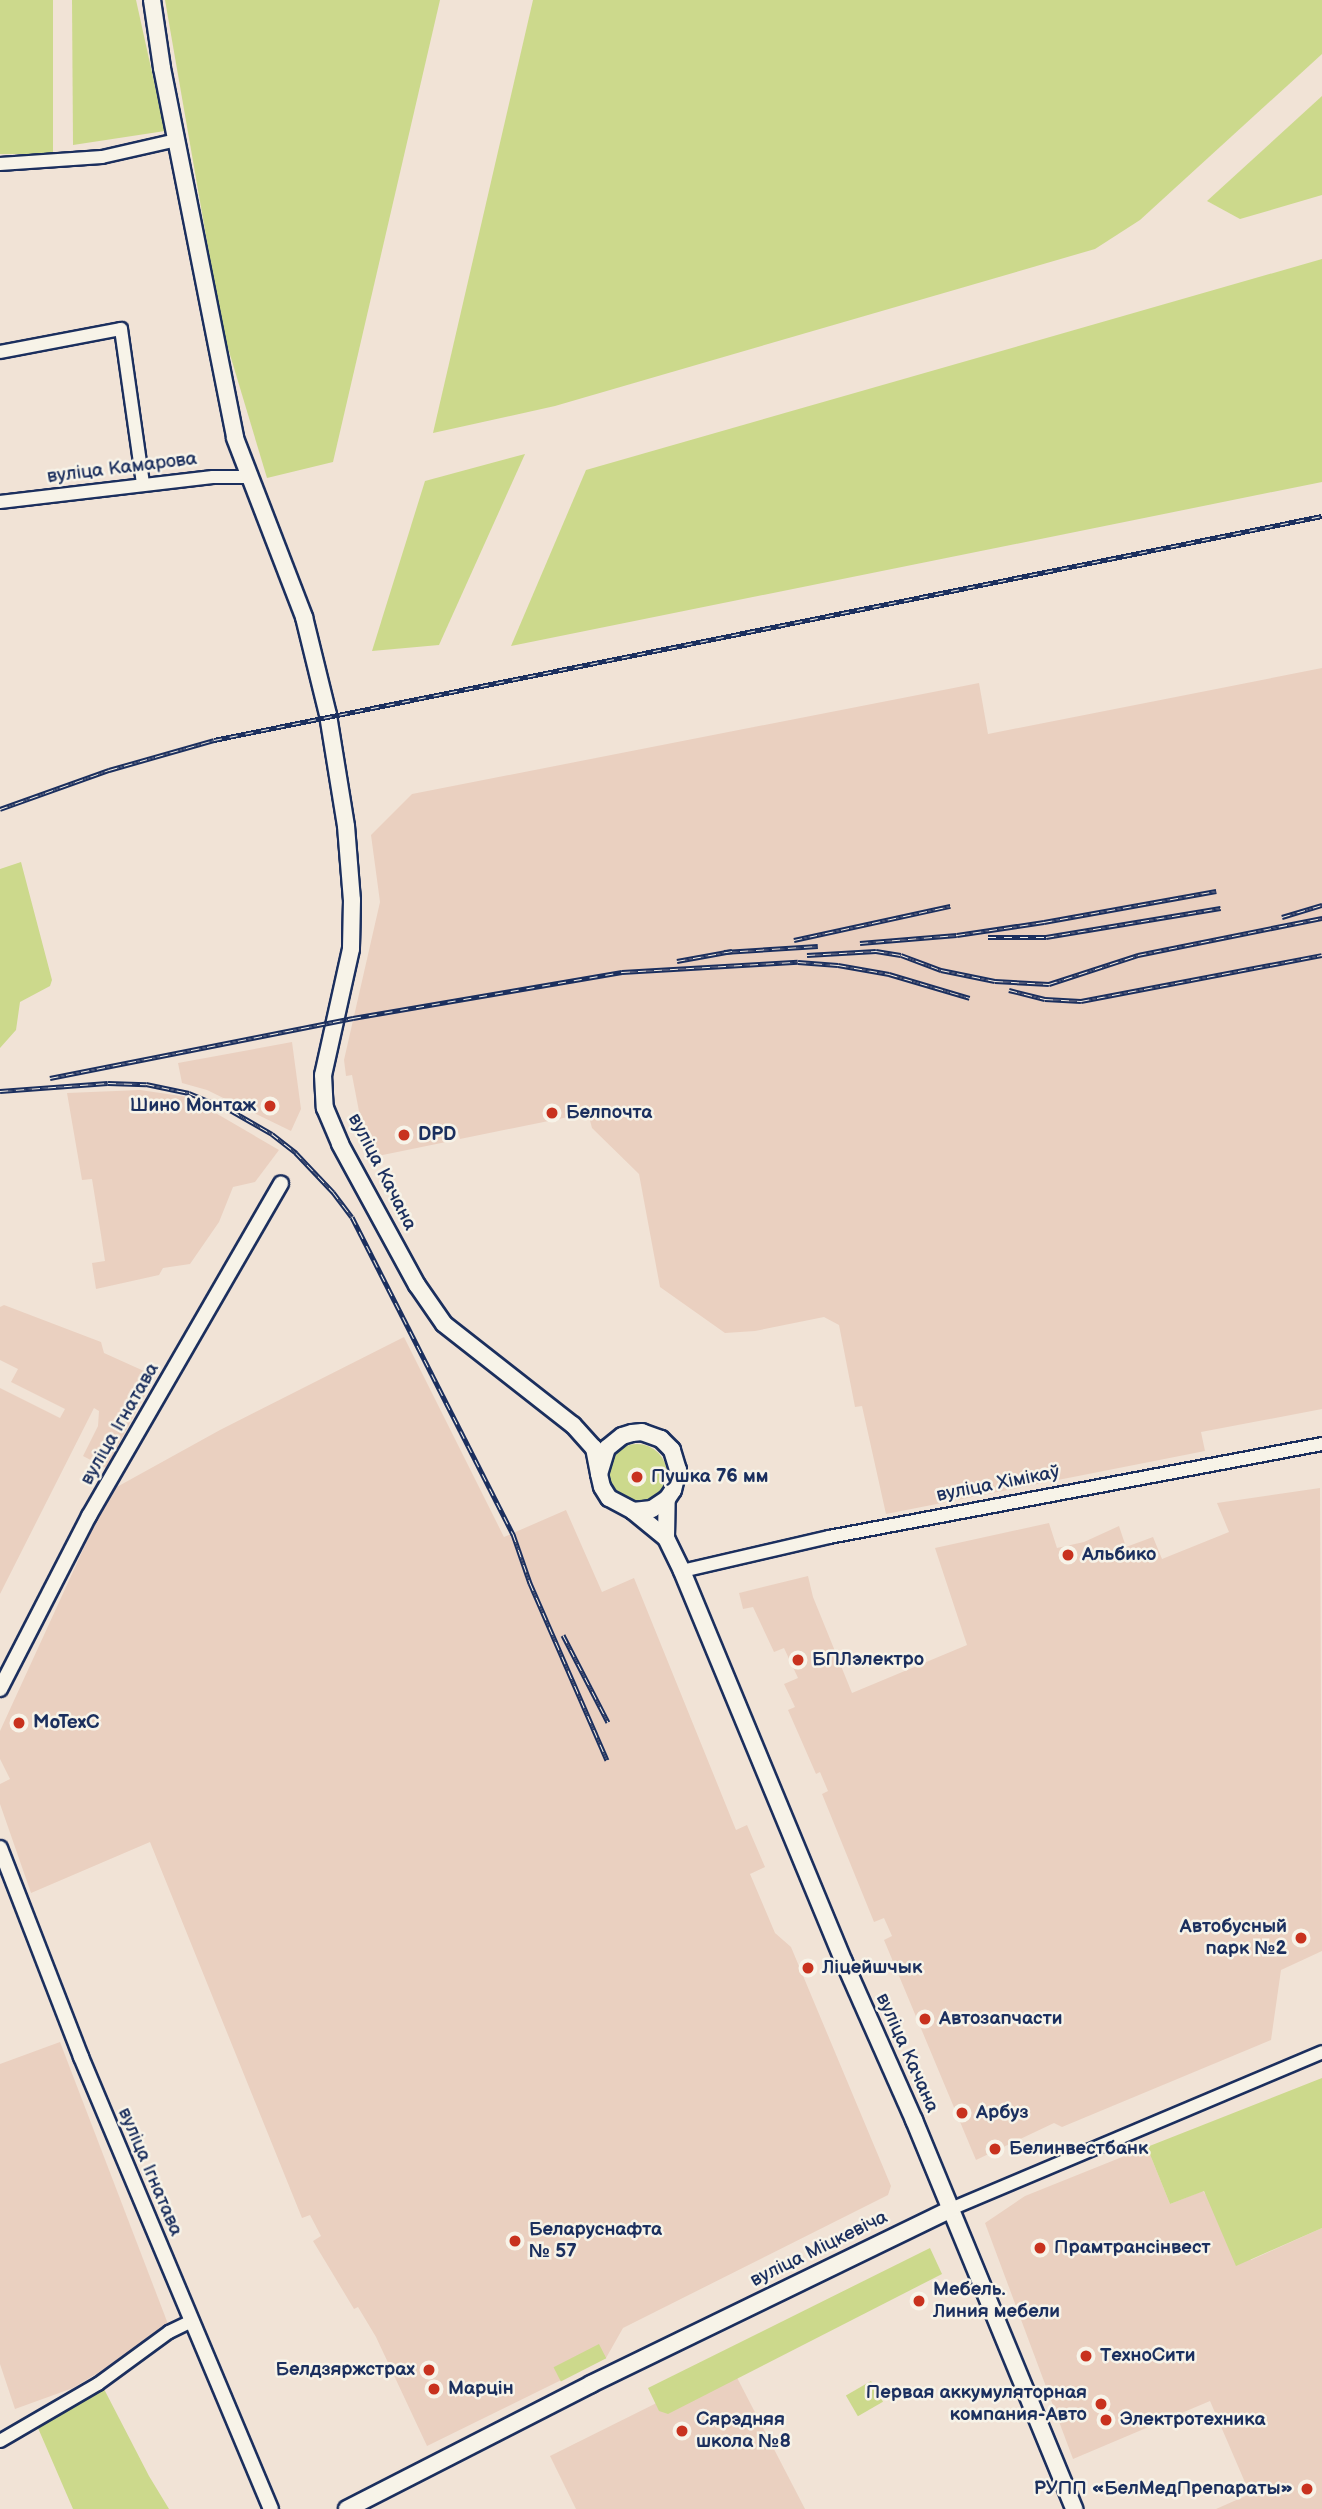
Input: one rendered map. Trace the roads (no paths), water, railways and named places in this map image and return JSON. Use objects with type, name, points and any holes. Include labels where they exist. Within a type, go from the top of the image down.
[{"type":"main road","name":"вуліца Качана","points":[[152,0],[176,140],[235,438],[304,617],[320,676],[346,826],[351,950],[323,1075],[325,1108],[340,1144],[417,1285],[444,1325],[573,1425],[594,1448],[599,1474],[610,1498],[633,1511],[666,1538],[951,2209],[1074,2509]]},
{"type":"main road","name":"вуліца Качана","points":[[573,1425],[613,1441],[642,1432],[667,1444],[676,1459],[678,1470],[677,1480],[667,1499],[666,1538]]},
{"type":"main road","points":[[599,1474],[602,1456],[613,1441]]},
{"type":"main road","points":[[633,1511],[652,1509],[667,1499]]},
{"type":"main road","name":"вуліца Міцкевіча","points":[[347,2509],[591,2384],[951,2209]]},
{"type":"street","points":[[0,164],[102,157],[176,140]]},
{"type":"street","points":[[0,352],[121,329],[143,484]]},
{"type":"street","name":"вуліца Камарова","points":[[0,502],[143,484],[213,477],[248,477]]},
{"type":"street","name":"вуліца Ігнатава","points":[[0,1689],[89,1516],[281,1184]]},
{"type":"street","name":"вуліца Хімікаў","points":[[682,1572],[829,1537],[1322,1444]]},
{"type":"street","name":"вуліца Ігнатава","points":[[0,1848],[81,2057],[271,2509]]},
{"type":"street","name":"вуліца Міцкевіча","points":[[951,2209],[1322,2052]]},
{"type":"street","points":[[0,2441],[98,2384],[169,2332],[192,2321]]},
{"type":"railway","points":[[0,809],[109,770],[214,740],[1322,516]]},
{"type":"railway","points":[[860,943],[957,935],[1216,891]]},
{"type":"railway","points":[[1282,917],[1322,905]]},
{"type":"railway","points":[[794,940],[950,906]]},
{"type":"railway","points":[[988,937],[1046,937],[1221,908]]},
{"type":"railway","points":[[807,955],[876,951],[901,955],[941,970],[995,981],[1049,984],[1138,955],[1322,918]]},
{"type":"railway","points":[[724,952],[818,946]]},
{"type":"railway","points":[[677,961],[732,951]]},
{"type":"railway","points":[[1009,990],[1045,999],[1081,1001],[1322,955]]},
{"type":"railway","points":[[50,1078],[353,1018],[622,972],[798,962],[838,965],[889,974],[970,998]]},
{"type":"railway","points":[[0,1091],[108,1083],[146,1084],[189,1093],[232,1111],[272,1134],[296,1153],[333,1192],[352,1217],[513,1534],[530,1583],[607,1760]]},
{"type":"railway","points":[[563,1635],[608,1722]]},
{"type":"place","name":"Шино Монтаж","points":[[270,1106]]},
{"type":"place","name":"Белпочта","points":[[552,1113]]},
{"type":"place","name":"DPD","points":[[404,1135]]},
{"type":"place","name":"Пушка 76 мм","points":[[637,1477]]},
{"type":"place","name":"Альбико","points":[[1068,1555]]},
{"type":"place","name":"БПЛэлектро","points":[[798,1660]]},
{"type":"place","name":"MoTexC","points":[[19,1723]]},
{"type":"place","name":"Автобусный парк №2","points":[[1301,1938]]},
{"type":"place","name":"Ліцейшчык","points":[[808,1968]]},
{"type":"place","name":"Автозапчасти","points":[[925,2019]]},
{"type":"place","name":"Арбуз","points":[[962,2113]]},
{"type":"place","name":"Белинвестбанк","points":[[995,2149]]},
{"type":"place","name":"Беларуснафта № 57","points":[[515,2241]]},
{"type":"place","name":"Прамтрансінвест","points":[[1040,2248]]},
{"type":"place","name":"Мебель. Линия мебели","points":[[919,2301]]},
{"type":"place","name":"ТехноСити","points":[[1086,2356]]},
{"type":"place","name":"Белдзяржстрах","points":[[429,2370]]},
{"type":"place","name":"Марцін","points":[[434,2389]]},
{"type":"place","name":"Первая аккумуляторная компания-Авто","points":[[1101,2404]]},
{"type":"place","name":"Электротехника","points":[[1106,2420]]},
{"type":"place","name":"Сярэдняя школа №8","points":[[682,2431]]},
{"type":"place","name":"РУПП «БелМедПрепараты»","points":[[1307,2489]]}]
